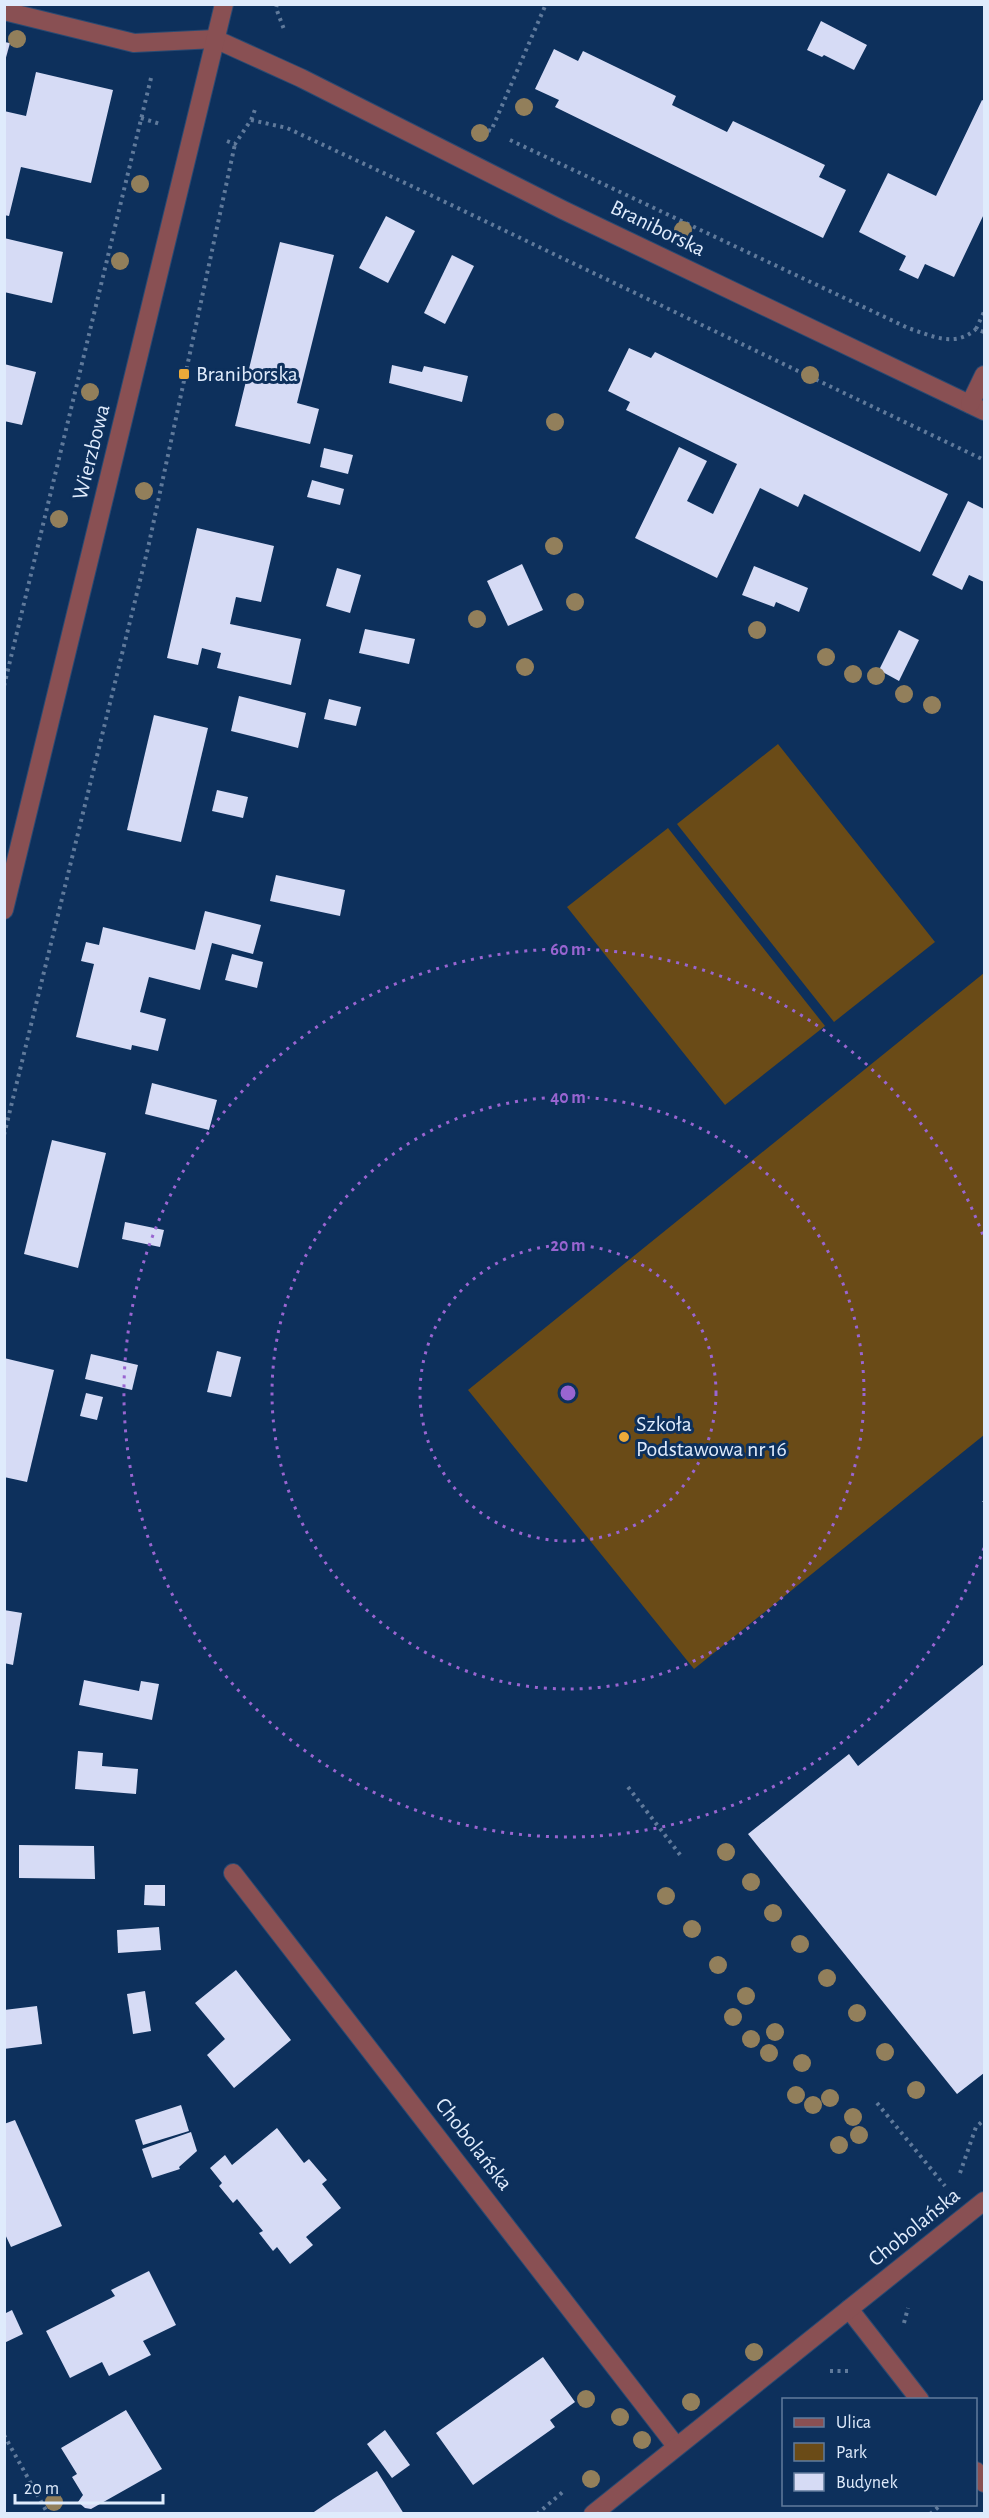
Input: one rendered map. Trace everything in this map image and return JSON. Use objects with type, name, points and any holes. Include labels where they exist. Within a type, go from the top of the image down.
[{"type":"street","name":"Wierzbowa","points":[[4,910],[224,4]]},
{"type":"street","points":[[4,11],[134,43],[215,39]]},
{"type":"street","name":"Braniborska","points":[[215,39],[301,78],[563,210],[977,408]]},
{"type":"street","points":[[977,408],[984,375]]},
{"type":"street","name":"Chobolańska","points":[[233,1873],[676,2446]]},
{"type":"street","name":"Chobolańska","points":[[593,2514],[984,2201]]},
{"type":"street","points":[[849,2309],[918,2398]]},
{"type":"path","points":[[277,4],[276,8],[286,35]]},
{"type":"path","points":[[491,131],[546,4]]},
{"type":"path","points":[[4,686],[160,42]]},
{"type":"path","points":[[4,1135],[148,548],[235,144],[251,120],[256,107]]},
{"type":"path","points":[[141,118],[167,126]]},
{"type":"path","points":[[251,120],[287,128],[420,189],[984,460]]},
{"type":"path","points":[[480,126],[908,328],[947,341],[967,337],[976,329],[984,312]]},
{"type":"path","points":[[218,139],[235,144]]},
{"type":"path","points":[[976,329],[984,332]]},
{"type":"path","points":[[628,1786],[681,1856]]},
{"type":"path","points":[[877,2103],[945,2186]]},
{"type":"path","points":[[825,2372],[843,2370],[862,2373]]},
{"type":"path","points":[[4,2435],[48,2514]]},
{"type":"green space","points":[[778,744],[935,942],[834,1022],[677,824]]},
{"type":"green space","points":[[668,828],[825,1026],[725,1105],[567,907]]},
{"type":"green space","points":[[984,973],[984,1435],[694,1669],[468,1390]]},
{"type":"building","points":[[821,21],[867,45],[854,70],[824,55],[822,57],[807,50]]},
{"type":"building","points":[[4,42],[10,43],[5,61],[4,61]]},
{"type":"building","points":[[554,49],[578,61],[583,51],[676,96],[672,105],[727,132],[733,121],[825,165],[819,177],[846,190],[823,238],[555,107],[559,100],[535,89]]},
{"type":"building","points":[[36,72],[113,90],[91,183],[21,167],[9,216],[4,215],[4,111],[26,116]]},
{"type":"building","points":[[982,100],[984,101],[984,214],[954,277],[925,264],[918,279],[899,270],[906,256],[859,232],[888,173],[936,196]]},
{"type":"building","points":[[386,216],[415,231],[388,283],[359,268]]},
{"type":"building","points":[[4,238],[63,252],[52,303],[4,292]]},
{"type":"building","points":[[280,242],[334,255],[297,403],[319,409],[310,444],[235,426]]},
{"type":"building","points":[[452,255],[474,266],[445,324],[424,313]]},
{"type":"building","points":[[629,348],[651,358],[655,352],[948,494],[920,552],[804,494],[798,507],[760,488],[717,578],[635,538],[679,447],[707,461],[687,501],[713,514],[737,464],[626,410],[630,402],[608,391]]},
{"type":"building","points":[[4,364],[36,372],[22,425],[4,421]]},
{"type":"building","points":[[392,365],[422,372],[424,366],[468,376],[462,402],[389,383]]},
{"type":"building","points":[[324,448],[353,455],[348,474],[320,467]]},
{"type":"building","points":[[312,480],[344,489],[340,505],[307,497]]},
{"type":"building","points":[[968,501],[984,509],[984,582],[969,575],[962,590],[932,575]]},
{"type":"building","points":[[197,528],[274,546],[261,602],[236,597],[230,624],[301,639],[291,685],[217,668],[221,653],[202,648],[198,665],[167,658]]},
{"type":"building","points":[[522,564],[543,610],[508,626],[487,581]]},
{"type":"building","points":[[754,566],[808,588],[799,612],[776,602],[774,607],[742,595]]},
{"type":"building","points":[[337,568],[361,575],[350,613],[326,606]]},
{"type":"building","points":[[365,629],[415,639],[409,664],[359,653]]},
{"type":"building","points":[[899,630],[919,640],[899,681],[879,670]]},
{"type":"building","points":[[239,696],[306,713],[298,748],[231,731]]},
{"type":"building","points":[[329,699],[361,707],[356,726],[324,719]]},
{"type":"building","points":[[154,715],[208,728],[181,842],[127,830]]},
{"type":"building","points":[[217,790],[248,797],[243,818],[212,811]]},
{"type":"building","points":[[276,875],[345,890],[340,916],[270,901]]},
{"type":"building","points":[[205,911],[261,925],[253,954],[212,943],[200,990],[149,977],[140,1012],[166,1019],[158,1051],[132,1045],[131,1050],[76,1037],[94,964],[81,961],[86,942],[99,945],[103,927],[195,950]]},
{"type":"building","points":[[232,954],[263,962],[257,988],[225,980]]},
{"type":"building","points":[[152,1083],[217,1100],[209,1130],[145,1114]]},
{"type":"building","points":[[52,1140],[106,1153],[78,1268],[24,1254]]},
{"type":"building","points":[[125,1222],[164,1230],[160,1247],[122,1239]]},
{"type":"building","points":[[217,1351],[241,1357],[231,1397],[207,1392]]},
{"type":"building","points":[[91,1354],[138,1365],[132,1390],[85,1379]]},
{"type":"building","points":[[4,1358],[54,1370],[27,1482],[4,1477]]},
{"type":"building","points":[[86,1393],[103,1397],[97,1420],[80,1416]]},
{"type":"building","points":[[4,1610],[22,1613],[13,1665],[4,1663]]},
{"type":"building","points":[[984,1664],[984,2073],[957,2094],[748,1834],[849,1754],[858,1766]]},
{"type":"building","points":[[84,1680],[139,1691],[141,1681],[159,1684],[152,1720],[79,1705]]},
{"type":"building","points":[[78,1751],[103,1753],[102,1766],[138,1769],[136,1794],[75,1789]]},
{"type":"building","points":[[19,1845],[94,1846],[95,1879],[19,1878]]},
{"type":"building","points":[[145,1885],[165,1885],[165,1906],[144,1905]]},
{"type":"building","points":[[159,1927],[161,1950],[118,1953],[117,1930]]},
{"type":"building","points":[[236,1970],[291,2040],[234,2088],[207,2055],[225,2039],[195,2003]]},
{"type":"building","points":[[145,1991],[151,2031],[133,2034],[127,1994]]},
{"type":"building","points":[[37,2006],[42,2044],[4,2049],[4,2010]]},
{"type":"building","points":[[181,2105],[189,2131],[143,2145],[135,2120]]},
{"type":"building","points":[[15,2120],[62,2226],[11,2247],[4,2232],[4,2124]]},
{"type":"building","points":[[277,2128],[304,2163],[309,2159],[327,2180],[322,2184],[341,2208],[306,2237],[313,2245],[290,2264],[277,2247],[273,2251],[259,2233],[263,2231],[237,2199],[233,2203],[219,2186],[222,2183],[210,2168],[225,2155],[232,2165]]},
{"type":"building","points":[[191,2132],[197,2151],[179,2167],[180,2169],[152,2178],[142,2149]]},
{"type":"building","points":[[149,2271],[176,2325],[143,2341],[151,2355],[109,2376],[102,2362],[70,2378],[46,2331],[115,2296],[111,2290]]},
{"type":"building","points":[[12,2310],[23,2334],[4,2343],[4,2314]]},
{"type":"building","points":[[543,2357],[575,2402],[550,2420],[555,2427],[473,2485],[436,2433]]},
{"type":"building","points":[[126,2410],[162,2469],[91,2509],[85,2508],[78,2502],[83,2495],[72,2477],[77,2474],[61,2448]]},
{"type":"building","points":[[385,2430],[410,2465],[392,2478],[367,2444]]},
{"type":"building","points":[[377,2471],[404,2514],[311,2514],[333,2499]]},
{"type":"place","name":"Braniborska","points":[[184,374]]},
{"type":"place","name":"Szkoła Podstawowa nr 16","points":[[624,1437]]}]
